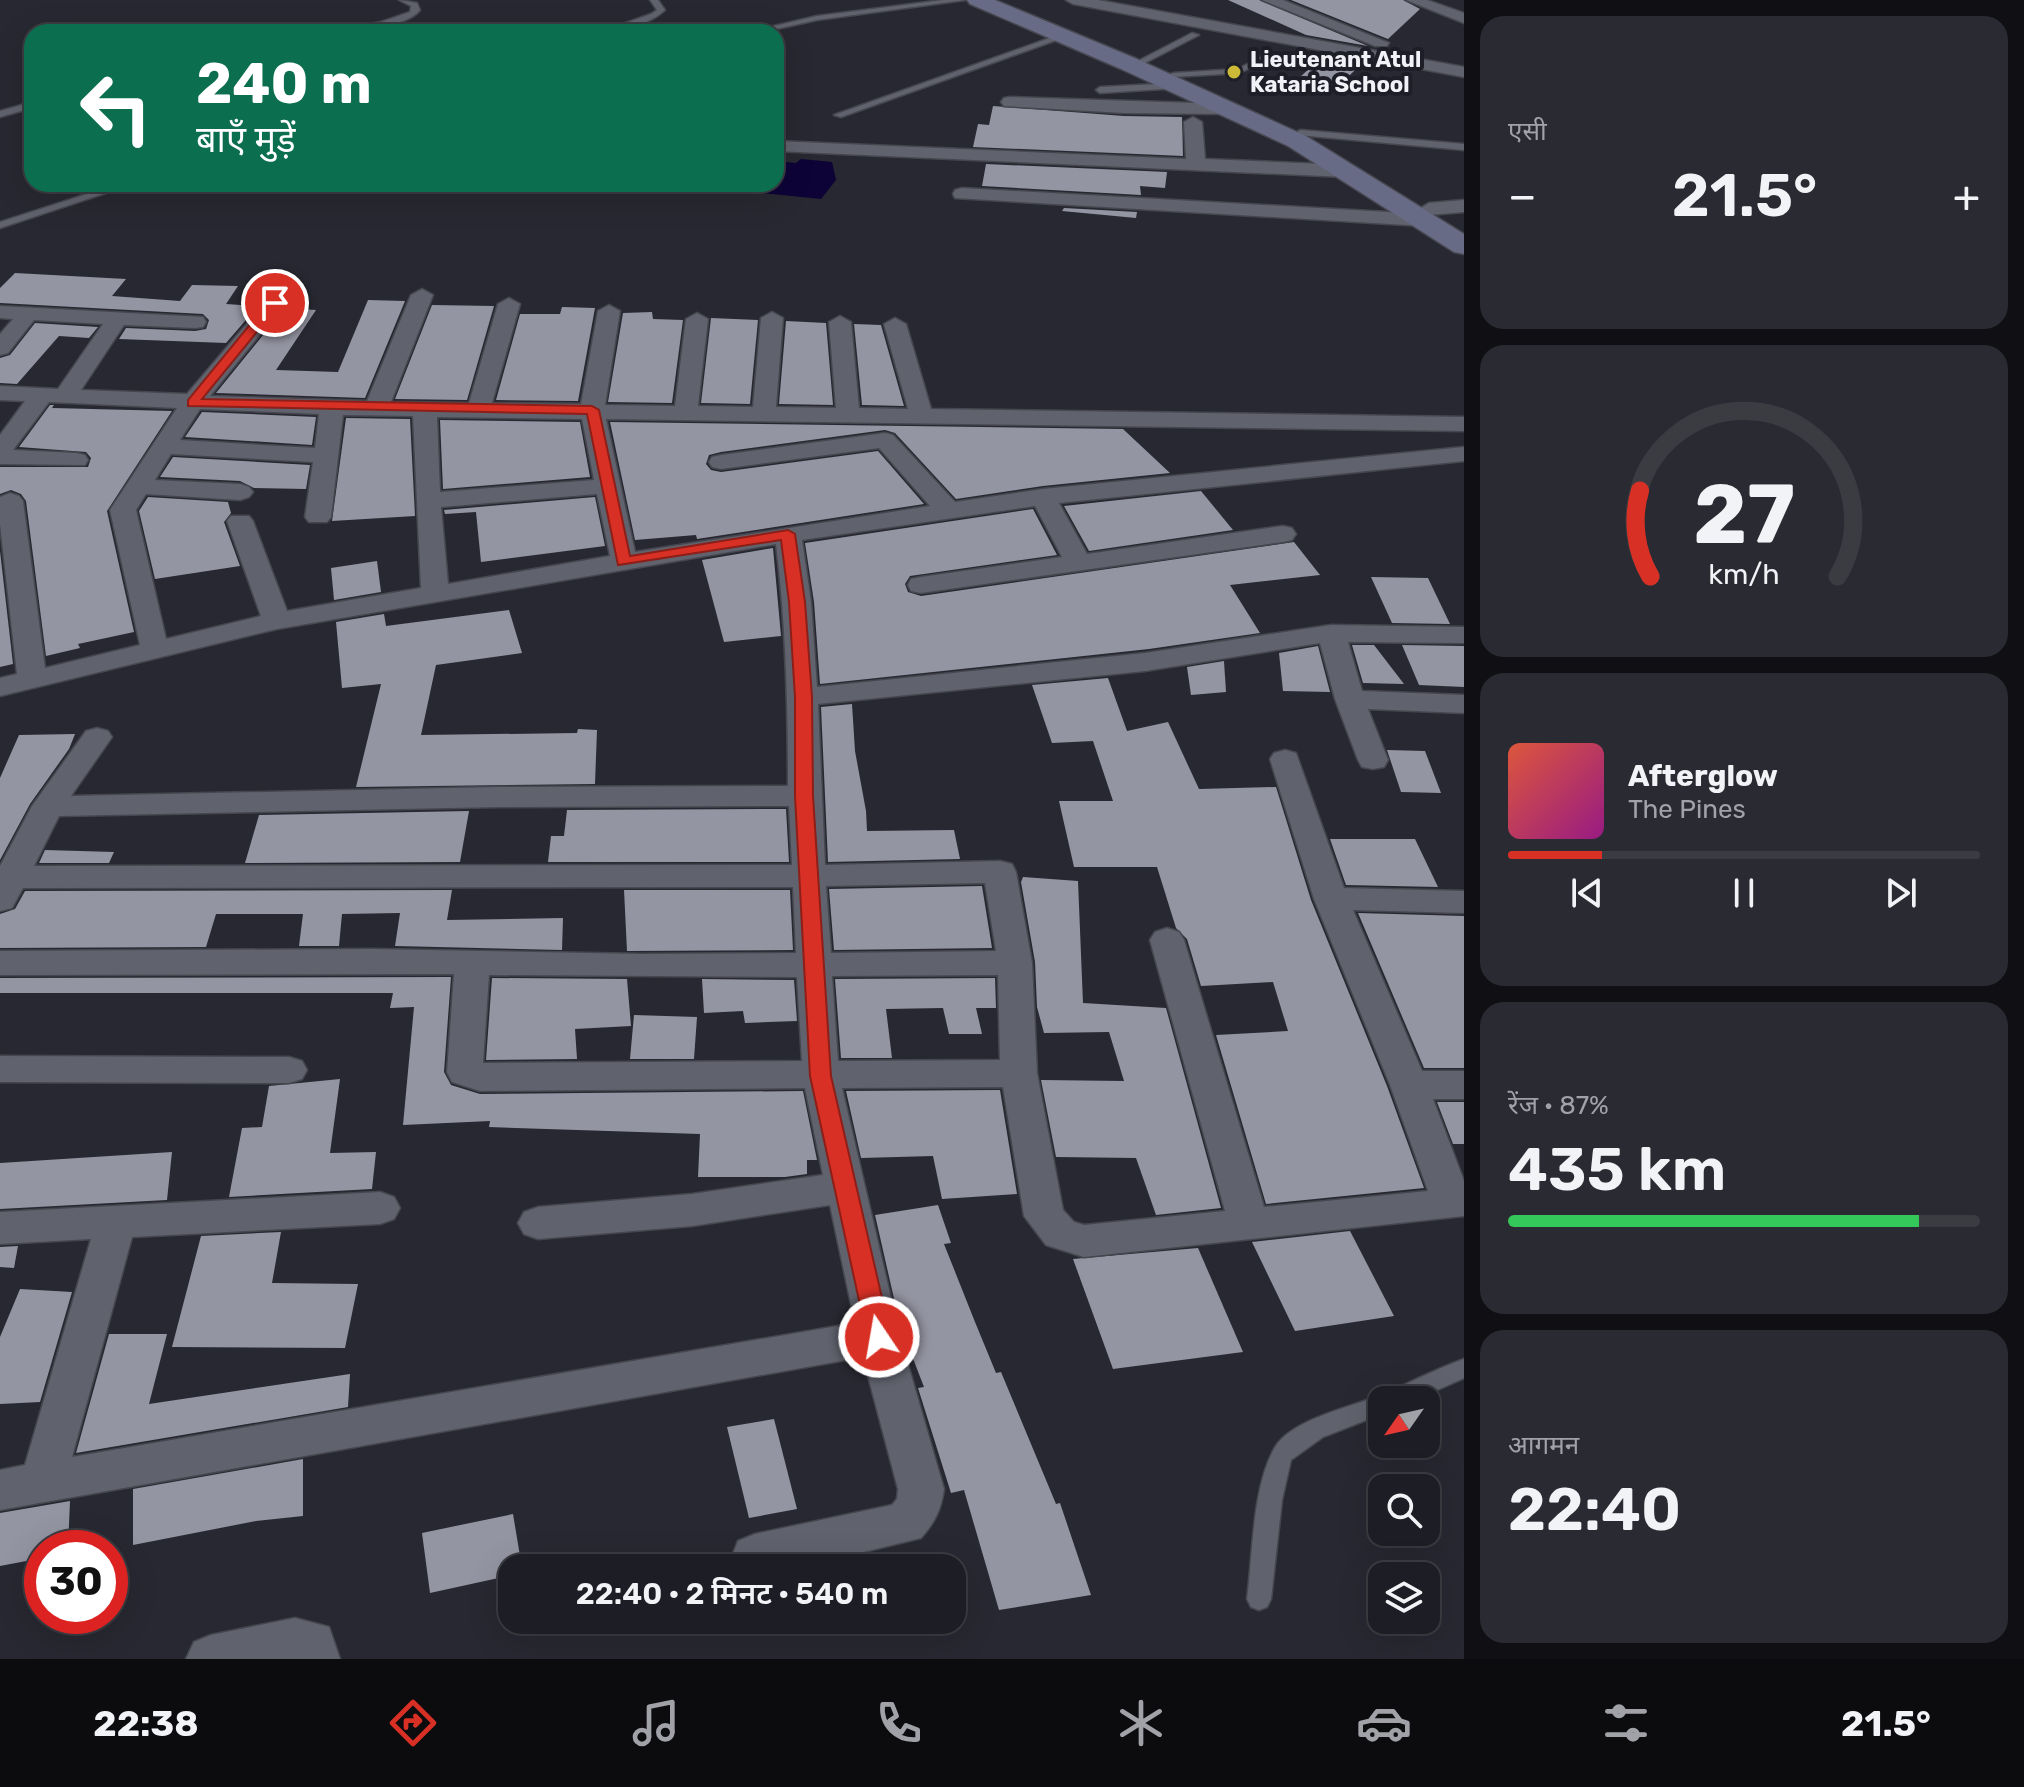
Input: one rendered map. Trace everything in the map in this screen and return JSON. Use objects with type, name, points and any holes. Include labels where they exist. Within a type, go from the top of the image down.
[{"type":"main road","points":[[982,0],[1301,133],[1426,214],[1464,246]]},
{"type":"main road","points":[[982,0],[1142,61],[1225,109],[1297,141],[1345,171],[1464,232]]},
{"type":"street","points":[[1073,0],[1458,71]]},
{"type":"street","points":[[1269,0],[1458,71]]},
{"type":"street","points":[[1413,0],[1464,18]]},
{"type":"street","points":[[784,145],[1013,127],[1124,108],[1225,109]]},
{"type":"street","points":[[1193,122],[1208,182]]},
{"type":"street","points":[[1013,127],[1100,138],[1208,182],[1426,214],[1464,206]]},
{"type":"street","points":[[962,194],[1208,182],[1345,171]]},
{"type":"street","points":[[376,409],[422,295]]},
{"type":"street","points":[[155,319],[174,297]]},
{"type":"street","points":[[155,650],[123,518],[128,499],[192,403],[275,303]]},
{"type":"street","points":[[479,409],[509,304]]},
{"type":"street","points":[[609,311],[592,410],[624,561]]},
{"type":"street","points":[[0,312],[195,322]]},
{"type":"street","points":[[0,348],[29,313]]},
{"type":"street","points":[[0,454],[54,396],[118,317]]},
{"type":"street","points":[[764,412],[772,318]]},
{"type":"street","points":[[686,412],[697,319]]},
{"type":"street","points":[[840,322],[848,414]]},
{"type":"street","points":[[895,324],[921,414]]},
{"type":"street","points":[[0,393],[376,409],[921,414],[1464,424]]},
{"type":"street","points":[[318,517],[332,408]]},
{"type":"street","points":[[425,409],[435,592]]},
{"type":"street","points":[[721,462],[885,440],[949,511]]},
{"type":"street","points":[[164,446],[326,456]]},
{"type":"street","points":[[0,454],[76,460]]},
{"type":"street","points":[[0,687],[277,621],[788,534],[1043,497],[1464,454]]},
{"type":"street","points":[[138,486],[240,492]]},
{"type":"street","points":[[428,501],[608,486]]},
{"type":"street","points":[[1043,497],[1079,564]]},
{"type":"street","points":[[10,501],[32,680]]},
{"type":"street","points":[[240,521],[277,621]]},
{"type":"street","points":[[764,1554],[905,1523],[918,1508],[921,1489],[879,1337],[821,1076],[804,796],[803,697],[797,602],[788,534]]},
{"type":"street","points":[[921,585],[1283,534]]},
{"type":"street","points":[[803,697],[1145,662],[1331,633],[1464,635]]},
{"type":"street","points":[[1331,633],[1350,699],[1373,760]]},
{"type":"street","points":[[1350,699],[1464,704]]},
{"type":"street","points":[[97,737],[48,806],[4,884],[1000,872],[1015,963],[1019,1073],[1044,1216],[1060,1234],[1084,1241],[1459,1204],[1331,899],[1285,759]]},
{"type":"street","points":[[48,806],[498,797],[804,796]]},
{"type":"street","points":[[1331,899],[1464,902]]},
{"type":"street","points":[[1167,940],[1249,1225]]},
{"type":"street","points":[[0,963],[641,966],[1015,963]]},
{"type":"street","points":[[472,963],[464,1062],[465,1072],[480,1077],[1019,1073]]},
{"type":"street","points":[[0,1069],[289,1070]]},
{"type":"street","points":[[1409,1085],[1464,1085]]},
{"type":"street","points":[[538,1223],[692,1210],[846,1187]]},
{"type":"street","points":[[0,1228],[380,1208]]},
{"type":"street","points":[[43,1482],[115,1224]]},
{"type":"street","points":[[0,1490],[879,1337]]},
{"type":"street","points":[[211,1659],[295,1641],[312,1643],[315,1659]]},
{"type":"lane","points":[[382,24],[413,14],[416,10],[414,5],[403,0]]},
{"type":"lane","points":[[629,24],[654,16],[661,10],[654,0]]},
{"type":"lane","points":[[784,25],[817,18],[982,0]]},
{"type":"lane","points":[[1142,61],[1195,35]]},
{"type":"lane","points":[[838,115],[1064,36]]},
{"type":"lane","points":[[1100,90],[1240,71],[1265,58]]},
{"type":"lane","points":[[0,114],[24,107]]},
{"type":"lane","points":[[1301,133],[1464,147]]},
{"type":"lane","points":[[0,225],[103,192]]},
{"type":"lane","points":[[1424,1386],[1464,1368]]},
{"type":"lane","points":[[1259,1599],[1271,1501],[1283,1454],[1301,1439],[1368,1410]]},
{"type":"shaded area","points":[[801,159],[832,162],[836,180],[821,199],[753,192],[784,192],[784,162],[796,163]]},
{"type":"building","points":[[1228,0],[1259,0],[1368,46],[1306,35]]},
{"type":"building","points":[[1291,0],[1403,0],[1420,9],[1388,39]]},
{"type":"building","points":[[1325,54],[1364,61],[1339,86],[1298,79]]},
{"type":"building","points":[[993,106],[1182,117],[1183,156],[973,147],[978,124],[989,125]]},
{"type":"building","points":[[986,164],[1167,172],[1165,188],[1140,186],[1141,195],[982,186]]},
{"type":"building","points":[[1064,208],[1137,212],[1136,218],[1062,211]]},
{"type":"building","points":[[15,273],[126,279],[112,296],[180,301],[192,285],[238,286],[226,304],[258,306],[226,343],[119,339],[126,328],[195,331],[206,329],[209,320],[203,314],[0,303],[0,288]]},
{"type":"building","points":[[368,300],[405,301],[365,398],[216,393],[285,308],[316,310],[276,370],[338,372]]},
{"type":"building","points":[[432,305],[494,306],[467,400],[395,399]]},
{"type":"building","points":[[562,307],[595,308],[578,401],[496,400],[520,314],[560,314]]},
{"type":"building","points":[[652,312],[653,319],[683,320],[672,403],[608,402],[623,313]]},
{"type":"building","points":[[711,318],[758,320],[750,404],[701,403]]},
{"type":"building","points":[[786,321],[826,323],[833,405],[779,404]]},
{"type":"building","points":[[35,323],[98,327],[89,338],[59,336],[17,384],[0,383],[0,358],[10,355]]},
{"type":"building","points":[[854,324],[881,325],[904,406],[862,405]]},
{"type":"building","points":[[50,405],[54,405],[52,408],[172,411],[107,511],[134,632],[78,644],[80,648],[46,656],[26,501],[21,494],[11,490],[0,494],[0,467],[88,467],[91,458],[86,452],[19,447]]},
{"type":"building","points":[[202,412],[316,417],[312,445],[185,437]]},
{"type":"building","points":[[346,418],[410,419],[415,516],[332,521]]},
{"type":"building","points":[[440,420],[580,422],[590,477],[443,489]]},
{"type":"building","points":[[610,422],[1123,429],[1170,473],[1043,486],[956,499],[895,433],[885,430],[721,452],[709,455],[706,464],[711,470],[721,472],[878,451],[924,504],[697,539],[696,535],[635,540]]},
{"type":"building","points":[[173,457],[310,465],[306,489],[254,488],[240,481],[160,477]]},
{"type":"building","points":[[1201,491],[1233,530],[1089,551],[1064,506]]},
{"type":"building","points":[[148,497],[228,502],[231,513],[224,522],[240,566],[155,579],[139,511]]},
{"type":"building","points":[[595,497],[605,546],[481,562],[476,512],[445,514],[444,510]]},
{"type":"building","points":[[1033,509],[1057,555],[910,576],[905,584],[908,592],[921,596],[1294,542],[1320,575],[1230,585],[1260,633],[1149,649],[820,684],[814,602],[805,543]]},
{"type":"building","points":[[773,548],[781,636],[724,642],[702,560]]},
{"type":"building","points":[[0,551],[13,664],[0,667]]},
{"type":"building","points":[[377,561],[381,592],[334,600],[331,568]]},
{"type":"building","points":[[1371,577],[1428,578],[1450,624],[1392,623]]},
{"type":"building","points":[[509,610],[522,653],[436,665],[421,735],[577,733],[578,729],[597,730],[595,784],[356,787],[381,684],[342,688],[336,622],[384,614],[386,626]]},
{"type":"building","points":[[1352,645],[1374,645],[1404,684],[1363,683]]},
{"type":"building","points":[[1402,645],[1464,646],[1464,687],[1419,685]]},
{"type":"building","points":[[1318,646],[1330,692],[1283,691],[1279,653]]},
{"type":"building","points":[[1224,661],[1226,692],[1191,695],[1187,667]]},
{"type":"building","points":[[1108,678],[1127,731],[1168,722],[1199,789],[1276,787],[1311,900],[1387,1086],[1424,1188],[1266,1204],[1216,1035],[1288,1031],[1273,982],[1201,986],[1187,939],[1176,928],[1157,867],[1074,867],[1059,801],[1113,801],[1093,741],[1052,743],[1032,685]]},
{"type":"building","points":[[852,704],[855,751],[867,831],[954,830],[960,859],[828,862],[821,707]]},
{"type":"building","points":[[75,734],[69,749],[30,804],[0,860],[0,778],[19,735]]},
{"type":"building","points":[[1387,750],[1425,751],[1441,793],[1401,792]]},
{"type":"building","points":[[786,809],[789,862],[548,862],[551,836],[564,836],[567,810]]},
{"type":"building","points":[[469,811],[460,862],[245,863],[259,815]]},
{"type":"building","points":[[1330,839],[1415,839],[1438,887],[1346,885]]},
{"type":"building","points":[[45,850],[114,852],[109,863],[39,863]]},
{"type":"building","points":[[1023,877],[1078,881],[1083,1003],[1166,1008],[1221,1208],[1156,1215],[1136,1158],[1056,1157],[1041,1080],[1124,1081],[1109,1032],[1044,1033],[1037,1007],[1035,962],[1021,882]]},
{"type":"building","points":[[982,886],[992,948],[834,950],[829,889]]},
{"type":"building","points":[[452,890],[447,920],[563,918],[562,950],[395,946],[400,913],[342,914],[339,946],[299,946],[303,914],[216,914],[206,947],[0,948],[0,914],[15,909],[25,891]]},
{"type":"building","points":[[624,890],[790,890],[793,950],[627,951]]},
{"type":"building","points":[[1358,913],[1464,916],[1464,1068],[1424,1068]]},
{"type":"building","points":[[451,977],[444,1072],[451,1085],[480,1094],[803,1091],[817,1160],[807,1160],[807,1174],[698,1177],[700,1134],[489,1127],[490,1121],[403,1125],[414,1007],[390,1008],[393,993],[0,993],[0,978]]},
{"type":"building","points":[[492,978],[627,979],[631,1026],[575,1029],[577,1059],[486,1060]]},
{"type":"building","points":[[995,978],[996,1008],[976,1008],[982,1034],[949,1034],[943,1008],[886,1009],[892,1058],[841,1058],[835,979]]},
{"type":"building","points":[[702,979],[794,980],[797,1021],[745,1023],[743,1011],[704,1013]]},
{"type":"building","points":[[634,1015],[697,1017],[694,1059],[630,1059]]},
{"type":"building","points":[[340,1079],[330,1153],[376,1152],[372,1189],[229,1197],[242,1128],[262,1127],[269,1086]]},
{"type":"building","points":[[1000,1090],[1017,1194],[942,1199],[933,1156],[861,1158],[846,1091]]},
{"type":"building","points":[[1437,1102],[1464,1102],[1464,1144],[1453,1144]]},
{"type":"building","points":[[172,1152],[167,1200],[0,1209],[0,1163]]},
{"type":"building","points":[[938,1205],[951,1243],[944,1244],[996,1373],[1001,1372],[1056,1504],[1060,1503],[1091,1595],[999,1610],[964,1490],[951,1493],[918,1388],[924,1387],[900,1325],[875,1215]]},
{"type":"building","points":[[1350,1231],[1394,1316],[1295,1331],[1252,1242]]},
{"type":"building","points":[[281,1232],[272,1283],[358,1284],[345,1348],[172,1347],[201,1236]]},
{"type":"building","points":[[18,1246],[14,1268],[0,1267],[0,1247]]},
{"type":"building","points":[[1198,1248],[1243,1352],[1113,1369],[1073,1259]]},
{"type":"building","points":[[20,1289],[72,1292],[40,1402],[0,1404],[0,1337]]},
{"type":"building","points":[[109,1334],[167,1334],[149,1404],[350,1374],[348,1407],[76,1453]]},
{"type":"building","points":[[774,1419],[797,1509],[749,1518],[727,1427]]},
{"type":"building","points":[[303,1459],[303,1516],[256,1521],[133,1545],[133,1489]]},
{"type":"building","points":[[70,1501],[69,1530],[24,1530],[24,1561],[0,1566],[0,1513]]},
{"type":"building","points":[[513,1514],[520,1554],[498,1554],[498,1578],[430,1593],[422,1533]]},
{"type":"place","name":"Lieutenant Atul Kataria School","points":[[1234,72]]},
{"type":"route","points":[[275,303],[192,403],[376,409],[592,410],[624,561],[788,534],[797,602],[803,697],[804,796],[821,1076],[879,1337]]}]
